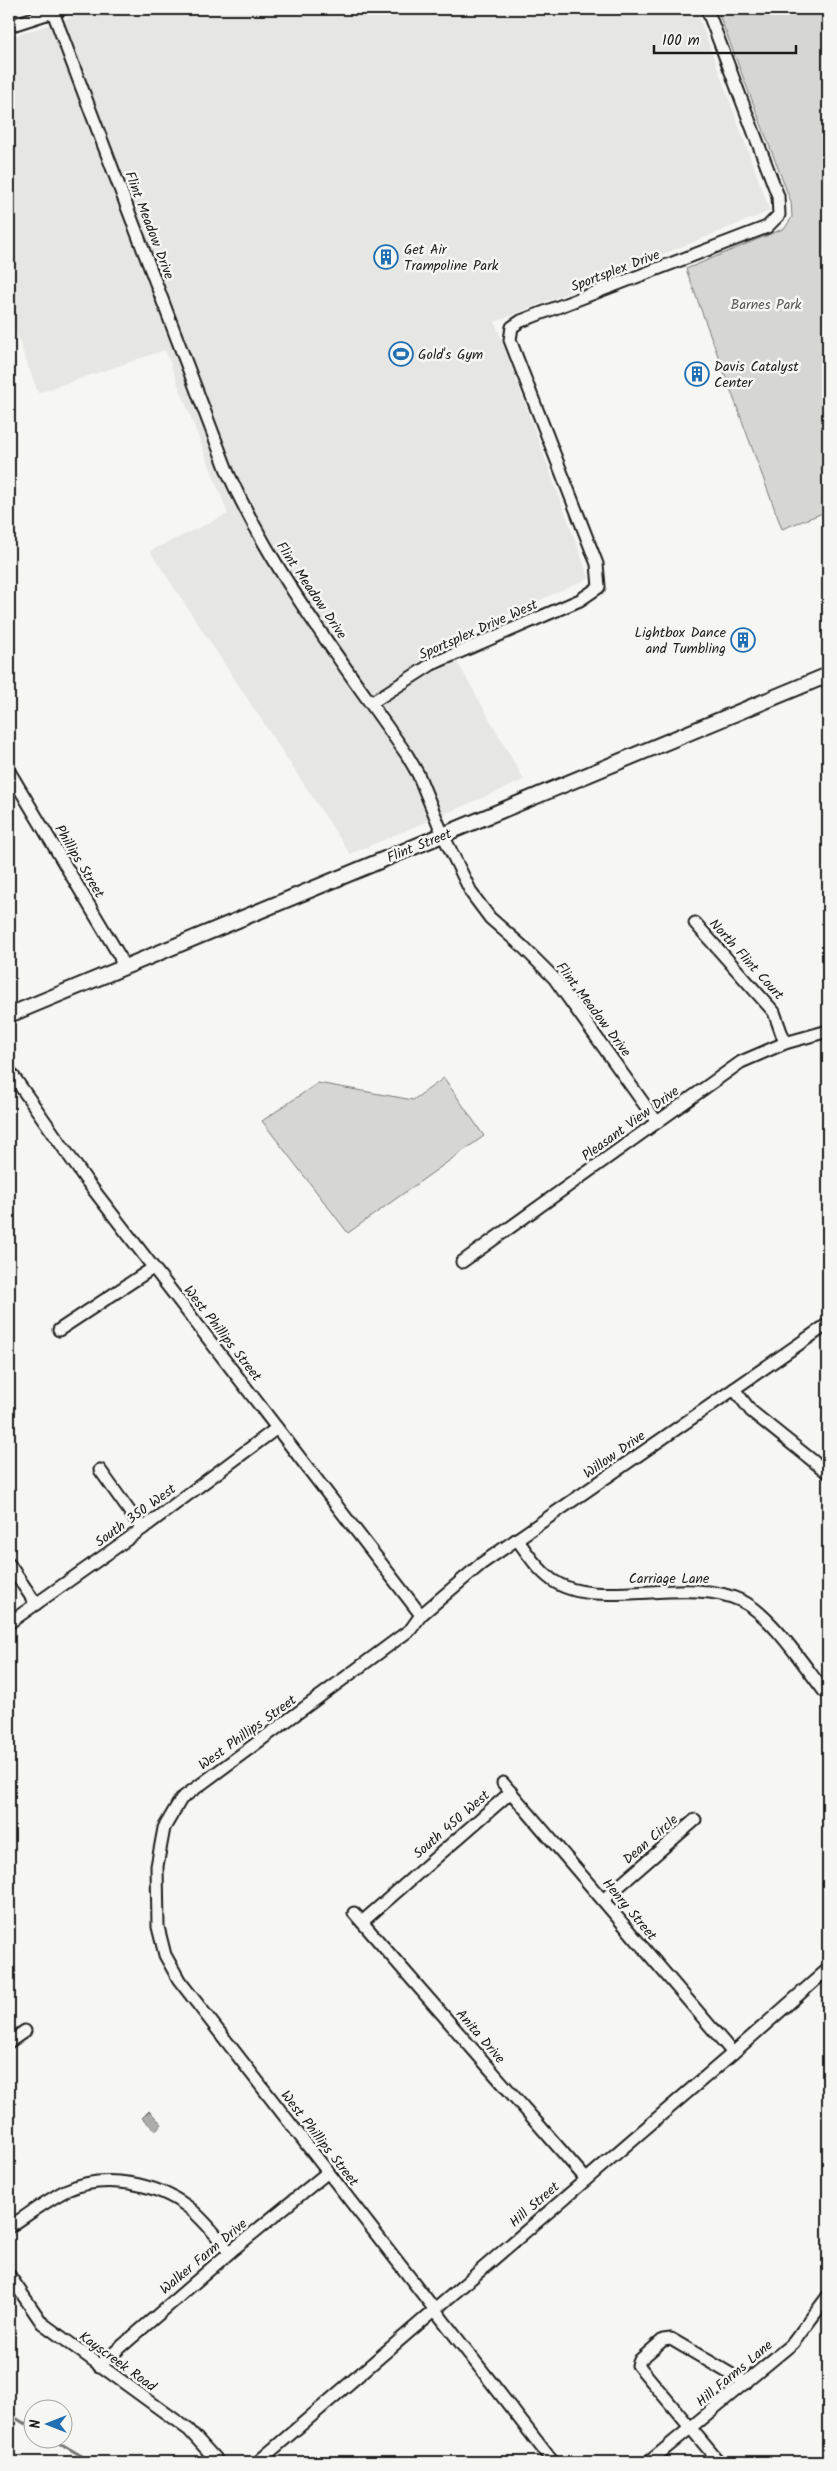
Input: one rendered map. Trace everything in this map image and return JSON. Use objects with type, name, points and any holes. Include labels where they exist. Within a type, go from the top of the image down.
[{"type":"street","name":"Sportsplex Drive","points":[[599,587],[597,564],[510,340],[512,327],[521,321],[767,227],[780,215],[778,196],[707,9]]},
{"type":"street","points":[[9,26],[58,10]]},
{"type":"street","name":"Flint Meadow Drive","points":[[58,10],[228,473],[247,515],[282,576],[418,774],[443,835],[472,894],[490,918],[554,978],[658,1122]]},
{"type":"street","name":"Sportsplex Drive West","points":[[371,703],[432,664],[580,600],[599,587]]},
{"type":"street","name":"Flint Street","points":[[9,1015],[828,675]]},
{"type":"street","name":"Phillips Street","points":[[9,771],[120,957],[122,967]]},
{"type":"street","name":"North Flint Court","points":[[695,923],[774,1012],[785,1043]]},
{"type":"street","name":"Pleasant View Drive","points":[[462,1262],[741,1062],[785,1043],[828,1031]]},
{"type":"street","name":"West Phillips Street","points":[[9,1070],[86,1180],[421,1615],[411,1630],[181,1799],[164,1828],[157,1866],[158,1927],[165,1955],[179,1980],[552,2462]]},
{"type":"street","points":[[59,1330],[153,1268]]},
{"type":"street","name":"Willow Drive","points":[[421,1615],[481,1564],[828,1324]]},
{"type":"street","points":[[734,1389],[751,1411],[828,1472]]},
{"type":"street","name":"South 350 West","points":[[9,1623],[142,1529],[277,1428]]},
{"type":"street","points":[[100,1470],[142,1529]]},
{"type":"street","name":"Carriage Lane","points":[[517,1539],[538,1568],[552,1580],[570,1589],[596,1593],[701,1590],[724,1594],[743,1602],[764,1616],[824,1690],[828,1687]]},
{"type":"street","points":[[9,1564],[36,1604]]},
{"type":"street","name":"South 450 West","points":[[362,1922],[411,1879],[507,1787]]},
{"type":"street","name":"Henry Street","points":[[507,1787],[734,2053]]},
{"type":"street","name":"Dean Circle","points":[[603,1900],[695,1820]]},
{"type":"street","name":"Anita Drive","points":[[354,1913],[586,2180]]},
{"type":"street","name":"Hill Street","points":[[258,2462],[357,2379],[434,2309],[734,2053],[828,1969]]},
{"type":"street","points":[[9,2042],[25,2031]]},
{"type":"street","name":"Walker Farm Drive","points":[[99,2366],[230,2252],[328,2172]]},
{"type":"street","points":[[9,2228],[68,2190],[102,2182],[120,2182],[143,2186],[174,2198],[199,2217],[230,2252]]},
{"type":"street","name":"Kayscreek Road","points":[[9,2276],[42,2324],[190,2430],[218,2462]]},
{"type":"street","name":"Hill Farms Lane","points":[[649,2462],[793,2343],[828,2296]]},
{"type":"street","points":[[719,2462],[638,2365],[640,2360],[663,2340],[671,2339],[746,2383]]},
{"type":"shaded area","points":[[96,9],[696,9],[770,211],[495,322],[589,578],[446,642],[524,780],[350,854],[150,551],[228,514],[165,350],[38,393],[9,313],[9,38]]},
{"type":"shaded area","points":[[149,2111],[162,2124],[156,2131],[142,2118]]},
{"type":"green space","name":"Barnes Park","points":[[717,9],[828,9],[828,511],[782,529],[686,269],[785,228],[792,217],[791,202]]},
{"type":"green space","points":[[444,1078],[484,1136],[348,1233],[262,1121],[318,1083],[413,1100]]},
{"type":"waterway","points":[[9,2414],[22,2422]]},
{"type":"waterway","points":[[68,2448],[92,2462]]},
{"type":"place","name":"Get Air Trampoline Park","points":[[386,257]]},
{"type":"place","name":"Gold's Gym","points":[[401,354]]},
{"type":"place","name":"Davis Catalyst Center","points":[[697,374]]},
{"type":"place","name":"Lightbox Dance and Tumbling","points":[[743,640]]}]
